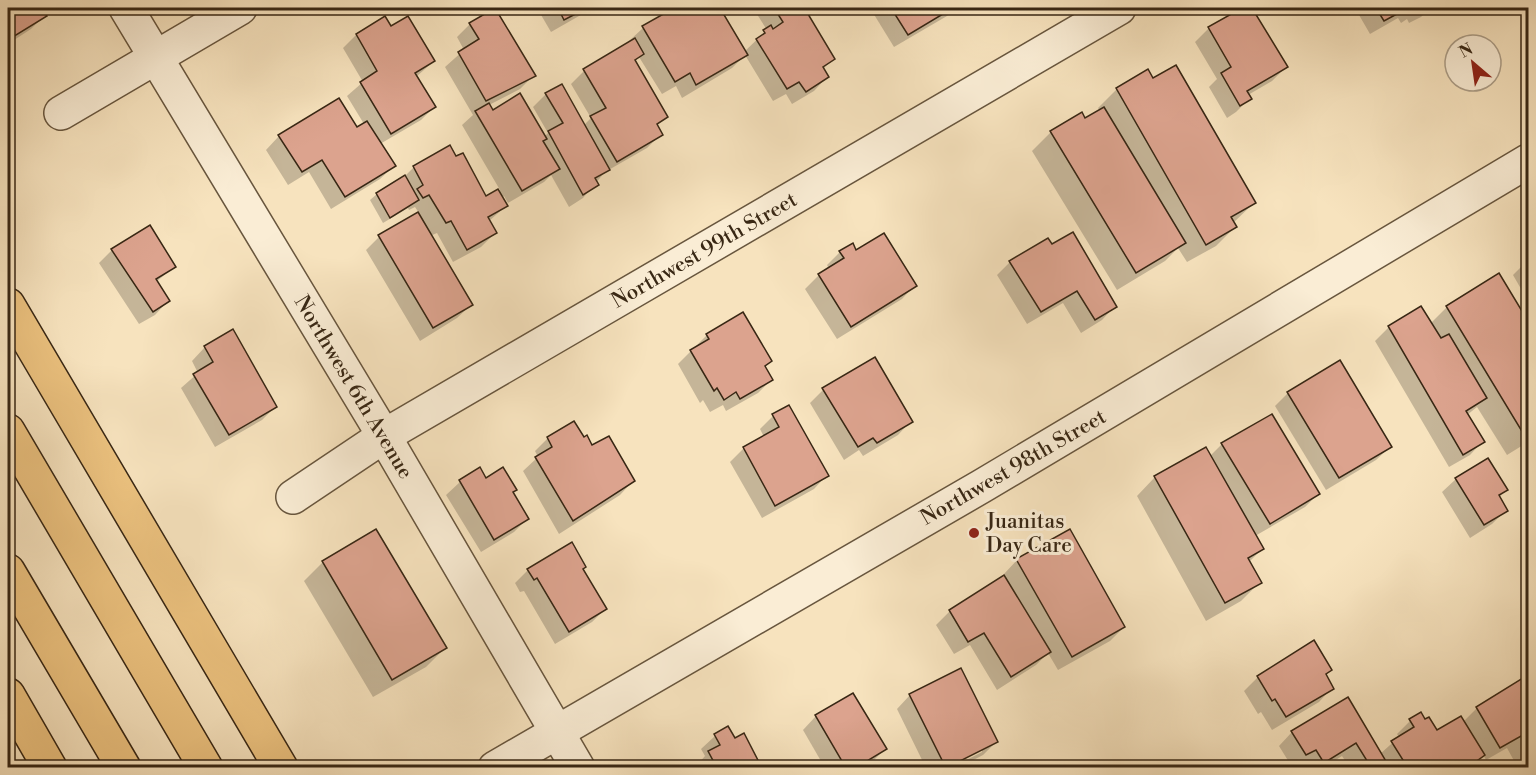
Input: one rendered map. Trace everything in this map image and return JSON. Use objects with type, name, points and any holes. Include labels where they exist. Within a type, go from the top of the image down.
[{"type":"highway","points":[[8,282],[53,382]]},
{"type":"highway","points":[[8,306],[281,768]]},
{"type":"highway","points":[[8,431],[206,768]]},
{"type":"highway","points":[[8,571],[124,768]]},
{"type":"highway","points":[[8,695],[50,768]]},
{"type":"street","name":"Northwest 6th Avenue","points":[[126,8],[384,436],[578,768]]},
{"type":"street","points":[[61,113],[240,8]]},
{"type":"street","name":"Northwest 99th Street","points":[[292,497],[384,436],[1119,8]]},
{"type":"street","name":"Northwest 98th Street","points":[[495,768],[982,486],[1528,161]]},
{"type":"building","points":[[8,8],[42,8],[47,16],[8,40]]},
{"type":"building","points":[[495,8],[536,76],[486,101],[458,52],[479,39],[469,23]]},
{"type":"building","points":[[558,8],[587,8],[564,20]]},
{"type":"building","points":[[674,8],[720,8],[748,55],[696,85],[690,73],[675,82],[642,26]]},
{"type":"building","points":[[774,8],[819,8],[808,14],[835,59],[823,67],[829,77],[806,92],[799,82],[787,89],[756,39],[765,33],[763,30],[771,25],[773,29],[783,22]]},
{"type":"building","points":[[891,8],[953,8],[908,35]]},
{"type":"building","points":[[1242,8],[1252,8],[1288,67],[1247,91],[1252,99],[1240,106],[1221,73],[1231,67],[1208,27]]},
{"type":"building","points":[[1376,8],[1408,8],[1384,21]]},
{"type":"building","points":[[385,16],[391,26],[408,16],[435,61],[415,73],[436,107],[391,134],[360,82],[377,71],[356,34]]},
{"type":"building","points":[[635,38],[644,54],[635,60],[668,117],[657,124],[663,135],[617,162],[590,116],[606,108],[583,69]]},
{"type":"building","points":[[1176,65],[1256,203],[1231,217],[1237,227],[1206,245],[1116,88],[1148,69],[1153,78]]},
{"type":"building","points":[[562,84],[610,170],[595,178],[599,185],[583,195],[548,131],[563,123],[545,93]]},
{"type":"building","points":[[520,93],[547,139],[543,141],[560,169],[522,191],[475,111],[489,103],[493,110]]},
{"type":"building","points":[[339,98],[357,127],[367,121],[396,166],[345,197],[322,160],[302,172],[278,135]]},
{"type":"building","points":[[1104,107],[1186,243],[1136,273],[1050,131],[1082,112],[1085,118]]},
{"type":"building","points":[[450,145],[456,156],[463,153],[486,196],[498,189],[508,206],[488,217],[497,233],[467,250],[451,221],[446,223],[429,195],[423,198],[417,189],[423,185],[413,166]]},
{"type":"building","points":[[405,175],[419,200],[390,218],[376,193]]},
{"type":"building","points":[[418,212],[473,305],[433,328],[378,235]]},
{"type":"building","points":[[150,225],[176,267],[156,279],[170,301],[153,312],[111,249]]},
{"type":"building","points":[[1073,232],[1117,307],[1095,320],[1077,291],[1041,312],[1009,261],[1048,238],[1052,244]]},
{"type":"building","points":[[884,233],[917,286],[851,327],[818,274],[844,258],[839,251],[853,243],[856,250]]},
{"type":"building","points":[[1499,273],[1528,321],[1528,436],[1526,438],[1446,306]]},
{"type":"building","points":[[1421,306],[1441,338],[1449,334],[1487,398],[1466,411],[1485,442],[1463,455],[1388,326]]},
{"type":"building","points":[[743,312],[772,361],[765,366],[773,380],[740,399],[736,392],[724,400],[717,388],[714,391],[690,350],[709,339],[706,334]]},
{"type":"building","points":[[233,329],[277,407],[229,435],[193,374],[213,362],[204,346]]},
{"type":"building","points":[[875,357],[913,422],[877,443],[873,438],[858,447],[822,388]]},
{"type":"building","points":[[1340,360],[1392,447],[1339,478],[1287,392]]},
{"type":"building","points":[[789,405],[829,476],[775,506],[743,447],[779,427],[772,414]]},
{"type":"building","points":[[1272,414],[1320,494],[1270,524],[1221,443]]},
{"type":"building","points":[[574,421],[584,437],[587,435],[592,445],[609,436],[635,481],[573,521],[535,457],[552,447],[547,437]]},
{"type":"building","points":[[1206,447],[1264,549],[1248,558],[1262,583],[1225,603],[1154,476]]},
{"type":"building","points":[[1488,458],[1508,490],[1499,495],[1508,511],[1484,525],[1455,478]]},
{"type":"building","points":[[480,467],[486,478],[503,467],[517,490],[513,492],[529,519],[494,540],[459,480]]},
{"type":"building","points":[[376,529],[447,648],[392,680],[322,561]]},
{"type":"building","points":[[1070,529],[1125,627],[1072,657],[1016,559]]},
{"type":"building","points":[[572,542],[586,567],[583,569],[607,609],[569,632],[537,578],[534,580],[527,569]]},
{"type":"building","points":[[1004,575],[1051,652],[1011,677],[984,633],[968,642],[949,610]]},
{"type":"building","points":[[1314,640],[1332,670],[1326,674],[1334,689],[1286,717],[1275,699],[1272,701],[1257,676]]},
{"type":"building","points":[[961,668],[998,742],[946,768],[909,694]]},
{"type":"building","points":[[1528,675],[1528,749],[1521,736],[1500,748],[1476,707]]},
{"type":"building","points":[[853,693],[887,749],[857,767],[854,763],[846,768],[815,715]]},
{"type":"building","points":[[1348,697],[1390,768],[1362,768],[1369,764],[1356,743],[1324,763],[1316,750],[1306,755],[1291,731]]},
{"type":"building","points":[[1421,712],[1425,719],[1429,717],[1437,730],[1461,716],[1485,755],[1467,768],[1408,768],[1391,741],[1414,727],[1409,719]]},
{"type":"building","points":[[728,726],[735,738],[744,733],[762,768],[717,768],[708,751],[720,745],[714,734]]},
{"type":"place","name":"Juanitas Day Care","points":[[974,533]]}]
